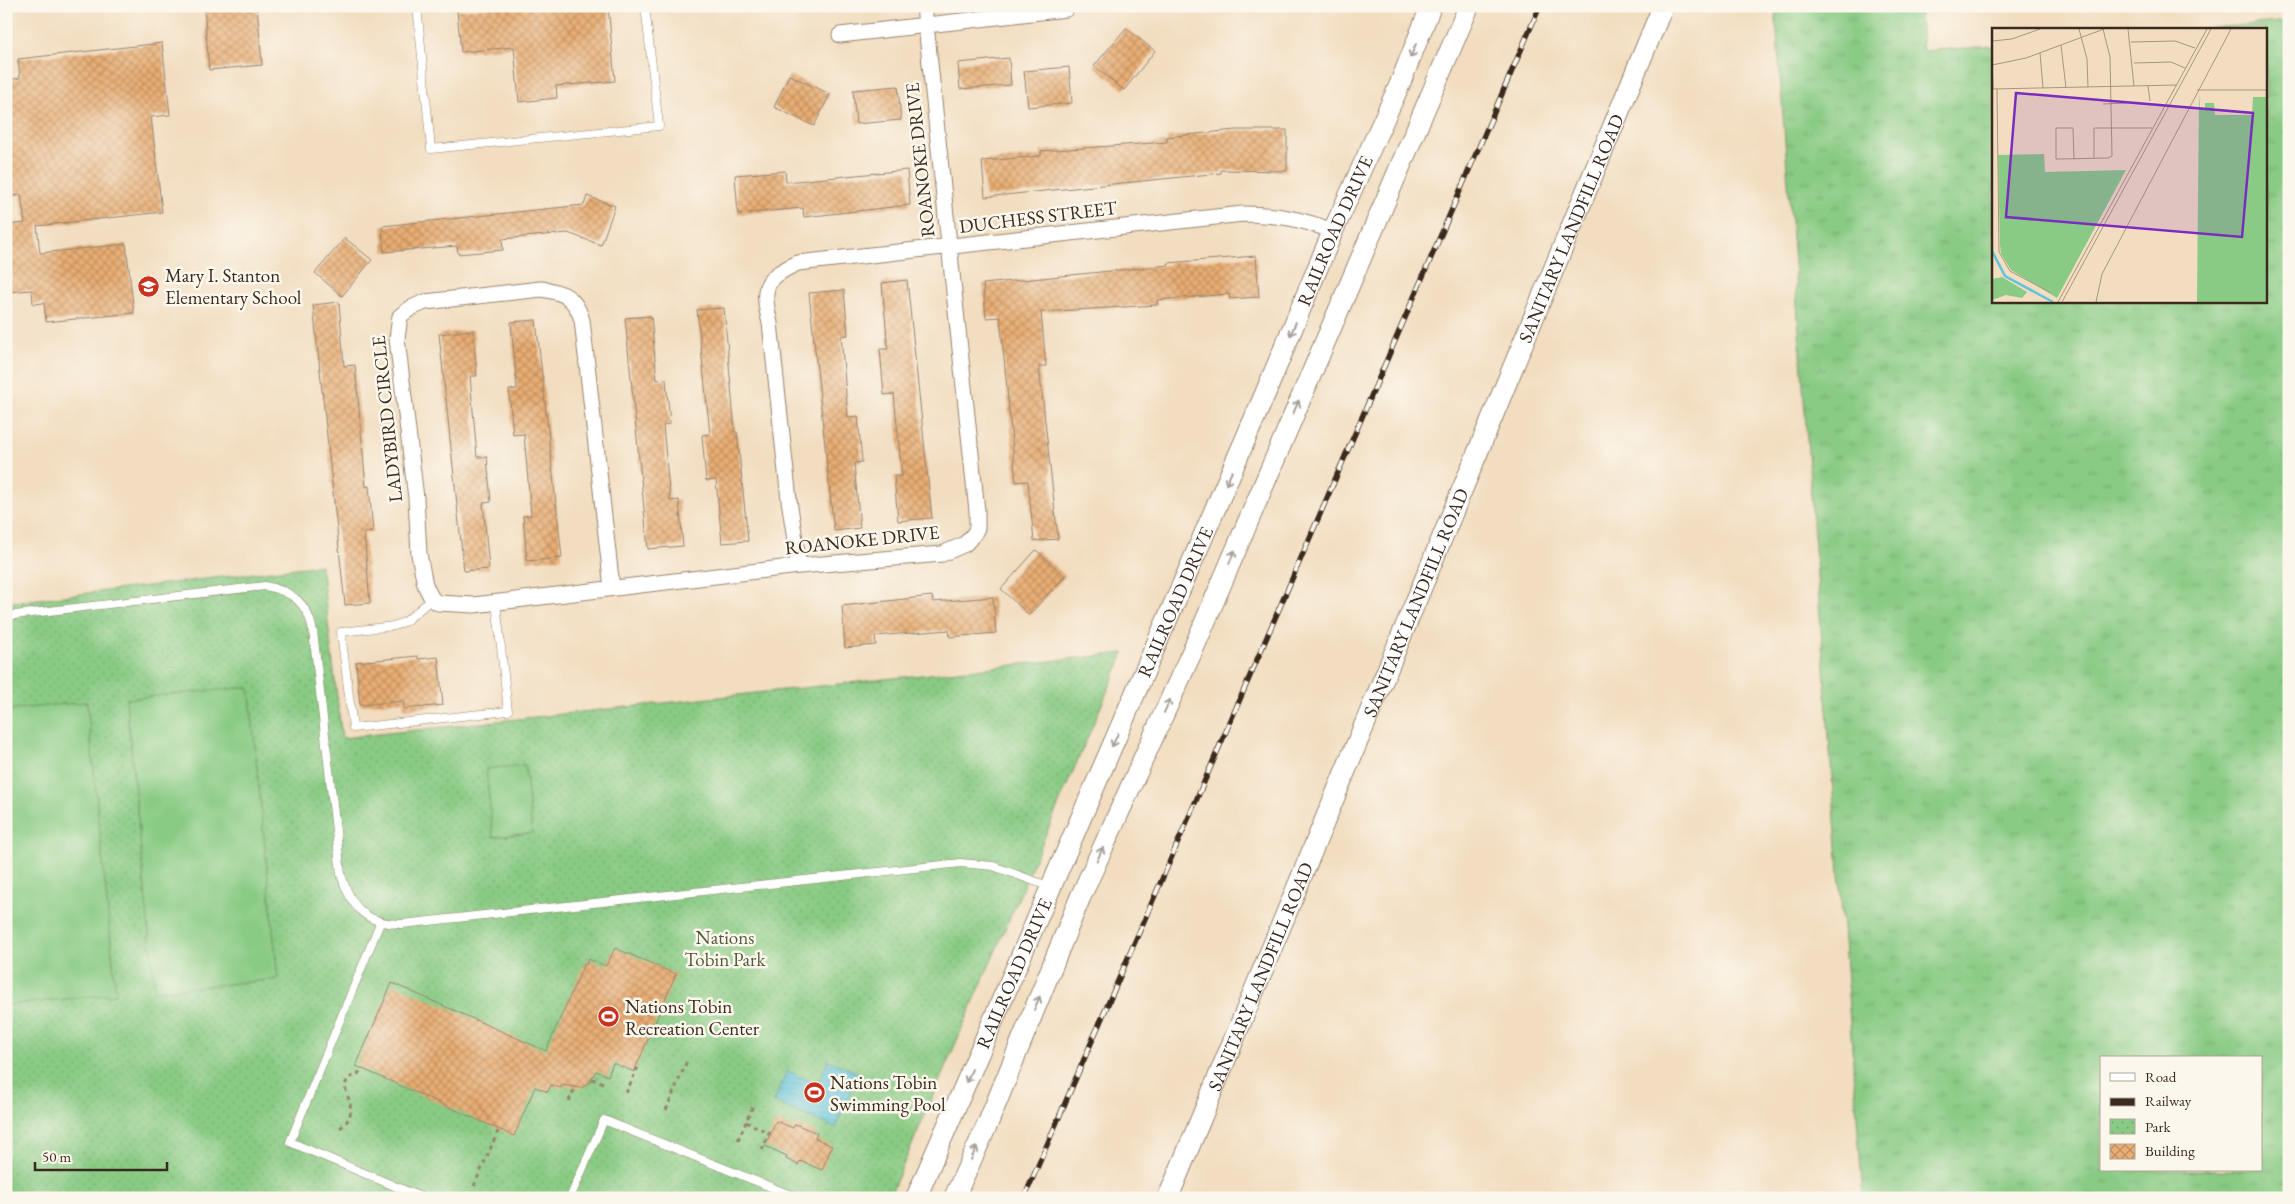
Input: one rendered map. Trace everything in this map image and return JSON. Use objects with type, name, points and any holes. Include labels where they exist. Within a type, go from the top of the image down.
[{"type":"main road","name":"RAILROAD DRIVE","points":[[916,1198],[1266,394],[1333,231],[1399,86],[1432,6]]},
{"type":"main road","name":"RAILROAD DRIVE","points":[[954,1198],[988,1123],[1080,898],[1196,643],[1469,6]]},
{"type":"main road","name":"SANITARY LANDFILL ROAD","points":[[1168,1198],[1663,6]]},
{"type":"main road","points":[[1051,887],[1080,898]]},
{"type":"street","name":"ROANOKE DRIVE","points":[[432,599],[448,605],[474,606],[799,566],[942,554],[965,544],[974,534],[977,511],[976,492],[924,6]]},
{"type":"street","points":[[840,35],[1066,9]]},
{"type":"street","name":"DUCHESS STREET","points":[[799,566],[789,500],[770,322],[766,305],[766,287],[770,278],[778,272],[798,263],[1243,214],[1274,214],[1297,218],[1333,231]]},
{"type":"street","name":"LADYBIRD CIRCLE","points":[[432,599],[425,585],[419,554],[416,498],[397,339],[400,316],[411,308],[425,302],[541,289],[555,291],[571,298],[582,320],[612,588]]},
{"type":"lane","points":[[417,6],[431,149],[659,126],[645,6]]},
{"type":"lane","points":[[6,616],[265,586],[284,590],[293,595],[309,614],[313,631],[341,874],[349,895],[355,904],[368,918],[380,922],[402,924],[961,863],[994,866],[1051,887]]},
{"type":"lane","points":[[432,599],[406,621],[394,626],[341,632],[353,728],[508,711],[496,602]]},
{"type":"lane","points":[[380,922],[290,1142],[423,1198]]},
{"type":"lane","points":[[570,1198],[604,1120],[798,1198]]},
{"type":"path","points":[[666,1110],[687,1061]]},
{"type":"path","points":[[626,1093],[638,1068],[636,1067]]},
{"type":"path","points":[[340,1128],[347,1122],[352,1113],[352,1108],[345,1093],[346,1084],[361,1069]]},
{"type":"path","points":[[592,1079],[602,1083]]},
{"type":"path","points":[[569,1101],[575,1088]]},
{"type":"path","points":[[738,1140],[753,1106]]},
{"type":"path","points":[[746,1122],[769,1133],[762,1150]]},
{"type":"path","points":[[474,1186],[499,1129]]},
{"type":"green space","points":[[1775,6],[1777,6],[1778,10],[1816,6],[1919,6],[1923,51],[1992,46],[1992,302],[2268,302],[2268,28],[2213,28],[2289,21],[2289,1198],[1863,1198]]},
{"type":"green space","name":"Nations Tobin Park","points":[[321,565],[342,738],[1124,653],[889,1198],[6,1198],[6,603]]},
{"type":"green space","points":[[249,687],[278,979],[155,991],[126,699]]},
{"type":"green space","points":[[87,702],[116,994],[6,1005],[6,710]]},
{"type":"green space","points":[[525,765],[532,833],[493,837],[486,769]]},
{"type":"water","name":"Nations Tobin Swimming Pool","points":[[828,1060],[859,1073],[835,1128],[774,1102],[787,1071],[818,1084]]},
{"type":"building","points":[[204,6],[257,6],[262,65],[209,70]]},
{"type":"building","points":[[500,6],[608,6],[615,81],[556,86],[557,98],[519,102],[514,47],[461,52],[457,10]]},
{"type":"building","points":[[1126,28],[1155,51],[1124,90],[1094,66]]},
{"type":"building","points":[[162,43],[170,115],[151,117],[162,212],[37,226],[40,253],[126,244],[134,313],[46,322],[44,303],[33,304],[32,290],[6,292],[6,225],[25,223],[21,195],[6,197],[6,80],[20,78],[18,59]]},
{"type":"building","points":[[1009,58],[1011,85],[960,89],[958,63]]},
{"type":"building","points":[[1069,67],[1072,103],[1028,107],[1024,71]]},
{"type":"building","points":[[789,75],[830,94],[814,126],[774,107]]},
{"type":"building","points":[[898,86],[901,120],[856,124],[853,90]]},
{"type":"building","points":[[1235,130],[1287,130],[1287,171],[1221,170],[1221,173],[985,197],[982,161],[1041,156],[1041,151],[1167,142],[1167,137]]},
{"type":"building","points":[[907,170],[910,205],[804,217],[803,208],[738,214],[735,175],[785,171],[786,182]]},
{"type":"building","points":[[587,196],[615,206],[601,245],[568,233],[502,239],[503,250],[458,254],[457,246],[384,252],[382,226],[584,205]]},
{"type":"building","points":[[345,238],[372,260],[342,296],[315,273]]},
{"type":"building","points":[[1256,256],[1259,297],[1230,299],[1229,294],[1157,300],[1157,305],[1041,312],[1046,366],[1039,366],[1058,539],[1034,541],[1028,481],[1016,482],[1000,317],[986,318],[983,284],[1169,265],[1168,263]]},
{"type":"building","points":[[907,280],[932,518],[898,521],[894,476],[902,476],[894,394],[884,395],[880,349],[888,349],[882,283]]},
{"type":"building","points":[[844,290],[848,335],[841,336],[848,417],[858,416],[862,462],[854,463],[860,528],[834,531],[809,293]]},
{"type":"building","points":[[339,302],[344,366],[355,365],[366,487],[369,486],[373,532],[364,533],[370,603],[345,605],[313,305]]},
{"type":"building","points":[[724,308],[735,432],[737,432],[748,541],[722,543],[716,480],[706,481],[702,435],[710,434],[697,310]]},
{"type":"building","points":[[651,316],[657,380],[666,379],[670,424],[663,425],[670,501],[679,500],[683,546],[648,549],[625,318]]},
{"type":"building","points":[[536,320],[562,558],[527,561],[523,516],[531,515],[524,434],[513,435],[509,390],[517,389],[511,322]]},
{"type":"building","points":[[473,330],[477,376],[470,376],[477,457],[487,457],[491,502],[483,503],[489,569],[464,571],[439,334]]},
{"type":"building","points":[[1036,550],[1065,576],[1029,615],[1001,589]]},
{"type":"building","points":[[932,596],[933,602],[993,597],[996,633],[950,637],[949,630],[875,636],[876,645],[845,648],[842,606]]},
{"type":"building","points":[[418,656],[418,659],[438,657],[443,705],[404,709],[403,701],[360,705],[356,662]]},
{"type":"building","name":"Nations Tobin Recreation Center","points":[[615,948],[676,974],[634,1072],[613,1063],[608,1076],[596,1071],[589,1083],[581,1088],[562,1085],[561,1088],[551,1085],[548,1092],[535,1087],[514,1136],[356,1066],[392,983],[546,1051],[584,964],[586,965],[588,959],[606,966]]},
{"type":"building","points":[[776,1121],[793,1128],[795,1124],[817,1133],[815,1138],[832,1146],[822,1170],[800,1161],[798,1165],[786,1159],[787,1156],[765,1146]]},
{"type":"railway","points":[[1024,1198],[1540,6]]},
{"type":"place","name":"Mary I. Stanton Elementary School","points":[[149,286]]},
{"type":"place","name":"Nations Tobin Recreation Center","points":[[609,1017]]},
{"type":"place","name":"Nations Tobin Swimming Pool","points":[[814,1093]]}]
